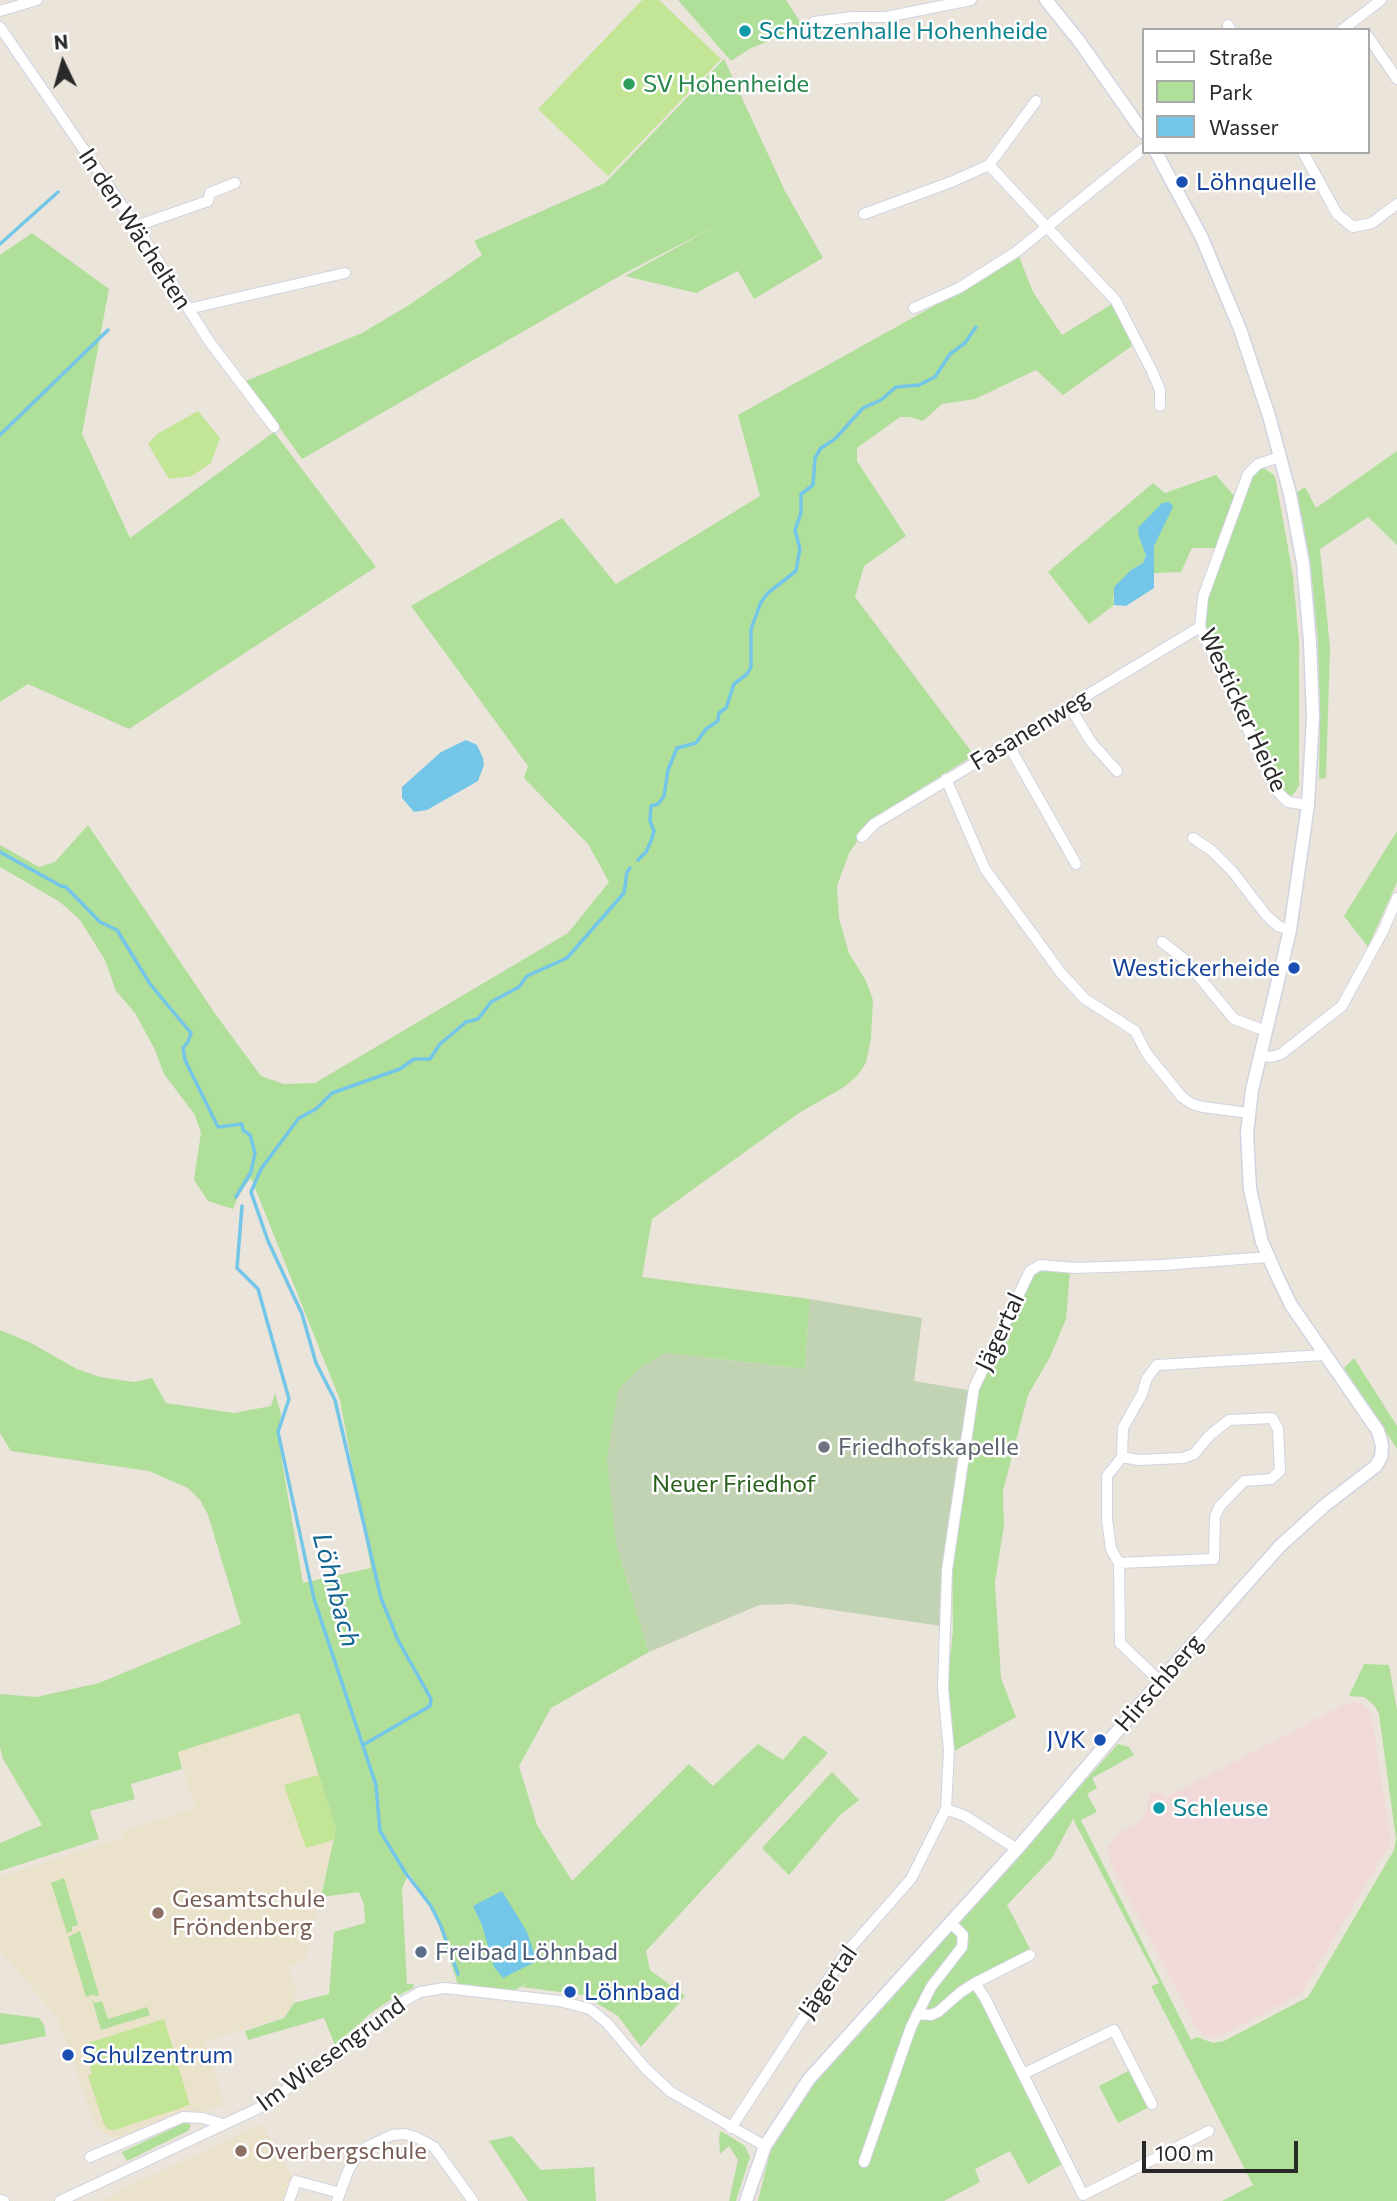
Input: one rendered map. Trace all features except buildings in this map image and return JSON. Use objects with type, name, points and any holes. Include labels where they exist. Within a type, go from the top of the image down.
[{"type":"street","points":[[0,11],[13,3],[37,0]]},
{"type":"street","points":[[814,22],[852,17],[886,17],[971,0]]},
{"type":"street","points":[[1046,0],[1079,41],[1142,131]]},
{"type":"street","points":[[1345,28],[1381,0]]},
{"type":"street","points":[[1357,20],[1363,28]]},
{"type":"street","name":"In den Wächelten","points":[[0,27],[136,226],[209,341],[274,427]]},
{"type":"street","points":[[1369,38],[1397,79]]},
{"type":"street","points":[[864,214],[989,165],[1036,101]]},
{"type":"street","points":[[914,308],[959,288],[993,268],[1092,193],[1142,150]]},
{"type":"street","name":"Westicker Heide","points":[[1157,154],[1221,280],[1244,340],[1280,457],[1303,563],[1313,717],[1308,805],[1290,930],[1259,1055],[1249,1113],[1247,1154],[1250,1189],[1268,1257],[1291,1305],[1378,1431],[1382,1445],[1381,1457]]},
{"type":"street","points":[[1304,154],[1337,214],[1353,227],[1372,223],[1397,204]]},
{"type":"street","points":[[989,165],[1116,301],[1160,390],[1160,406]]},
{"type":"street","points":[[136,226],[208,201],[210,194],[235,183]]},
{"type":"street","points":[[188,309],[345,272]]},
{"type":"street","name":"Westicker Heide","points":[[1280,457],[1258,464],[1248,474],[1203,597],[1200,627],[1276,790],[1288,802],[1308,805]]},
{"type":"street","name":"Fasanenweg","points":[[862,837],[874,824],[946,779],[1200,627]]},
{"type":"street","points":[[1070,707],[1091,742],[1117,771]]},
{"type":"street","points":[[1008,744],[1076,864]]},
{"type":"street","points":[[946,779],[985,869],[1061,973],[1085,999],[1135,1031],[1147,1054],[1182,1097],[1203,1107],[1249,1113]]},
{"type":"street","points":[[1193,838],[1212,850],[1233,872],[1266,915],[1278,926],[1290,930]]},
{"type":"street","points":[[1259,1055],[1270,1057],[1281,1054],[1342,1006],[1384,929],[1397,898]]},
{"type":"street","points":[[1162,942],[1184,959],[1217,1002],[1234,1019],[1266,1031]]},
{"type":"street","name":"Jägertal","points":[[731,2128],[845,1954],[911,1879],[946,1809],[949,1750],[943,1688],[947,1570],[974,1388],[1030,1271],[1040,1265],[1076,1268],[1268,1257]]},
{"type":"street","points":[[1160,1681],[1120,1643],[1119,1563],[1111,1549],[1107,1519],[1107,1476],[1122,1457],[1123,1428],[1142,1394],[1147,1378],[1157,1365],[1324,1355]]},
{"type":"street","points":[[1119,1563],[1214,1559],[1214,1516],[1220,1506],[1244,1482],[1272,1479],[1280,1471],[1278,1429],[1272,1418],[1229,1420],[1210,1435],[1194,1454],[1184,1458],[1138,1460],[1122,1457]]},
{"type":"street","name":"Hirschberg","points":[[746,2201],[765,2146],[809,2079],[1017,1849],[1160,1681],[1280,1546],[1324,1506],[1376,1466],[1381,1457]]},
{"type":"street","points":[[946,1809],[965,1816],[1017,1849]]},
{"type":"street","points":[[864,2162],[917,2014],[930,1987],[962,1947],[960,1930],[950,1922]]},
{"type":"street","points":[[917,2014],[931,2015],[938,2012],[975,1983],[1030,1955]]},
{"type":"street","points":[[975,1983],[1083,2195],[1209,2131]]},
{"type":"street","name":"Im Wiesengrund","points":[[62,2201],[259,2108],[392,2008],[433,1989],[459,1988],[569,2002],[590,2009],[607,2022],[646,2069],[671,2092],[765,2146]]},
{"type":"street","points":[[1023,2074],[1114,2030],[1152,2104]]},
{"type":"street","points":[[90,2157],[183,2117],[203,2118],[223,2124]]},
{"type":"street","points":[[289,2201],[296,2181],[339,2197],[356,2157],[367,2147],[392,2135],[404,2134],[434,2147],[473,2201]]},
{"type":"shaded area","points":[[1361,1703],[1371,1712],[1389,1845],[1301,1994],[1222,2035],[1205,2035],[1197,2029],[1112,1866],[1107,1849],[1117,1834],[1142,1821],[1151,1792],[1162,1793],[1167,1797],[1345,1704]]},
{"type":"shaded area","name":"Gesamtschule Fröndenberg","points":[[299,1713],[336,1829],[306,1958],[289,1967],[296,1988],[294,2003],[283,2017],[205,2042],[224,2105],[117,2138],[106,2134],[96,2127],[58,2019],[0,1950],[0,1877],[123,1837],[122,1831],[195,1808],[178,1752]]},
{"type":"shaded area","name":"Overbergschule","points":[[262,2124],[293,2179],[286,2201],[103,2201],[127,2187]]},
{"type":"green space","name":"SV Hohenheide","points":[[642,0],[659,0],[721,59],[608,176],[538,109]]},
{"type":"green space","points":[[678,0],[786,0],[804,28],[751,48],[731,61]]},
{"type":"green space","points":[[724,59],[785,191],[823,258],[754,299],[738,271],[696,293],[625,276],[716,226],[623,274],[302,459],[246,381],[362,333],[409,305],[482,255],[474,241],[605,183]]},
{"type":"green space","points":[[32,233],[109,289],[82,434],[130,538],[274,432],[376,567],[129,729],[28,684],[0,702],[0,255]]},
{"type":"green space","points":[[1018,254],[1033,292],[1062,335],[1112,304],[1136,343],[1063,395],[1036,370],[975,399],[942,404],[923,421],[900,417],[857,448],[857,461],[906,536],[864,566],[855,597],[974,755],[872,820],[849,853],[837,886],[839,918],[849,953],[866,981],[873,1000],[871,1038],[866,1063],[857,1076],[844,1087],[799,1113],[652,1219],[642,1277],[810,1299],[805,1369],[666,1353],[616,1543],[649,1652],[551,1708],[519,1766],[537,1825],[572,1881],[689,1764],[713,1786],[758,1744],[783,1760],[804,1735],[828,1753],[646,1951],[650,1970],[685,1996],[641,2047],[618,2016],[583,1995],[522,1987],[531,1981],[508,1994],[459,1988],[435,1913],[409,1873],[402,1888],[407,1984],[414,1984],[413,1988],[371,2013],[335,2045],[324,2018],[248,2040],[245,2031],[284,2018],[294,2003],[329,1994],[334,1932],[365,1923],[364,1905],[359,1892],[321,1897],[336,1829],[299,1713],[178,1752],[182,1769],[131,1784],[135,1799],[90,1811],[99,1839],[0,1871],[0,1843],[42,1825],[3,1759],[0,1747],[0,1694],[36,1697],[99,1683],[241,1624],[208,1515],[200,1500],[188,1488],[149,1471],[11,1451],[0,1433],[0,1330],[31,1343],[77,1369],[100,1377],[134,1382],[152,1378],[166,1403],[234,1413],[271,1406],[275,1393],[281,1414],[279,1440],[282,1462],[303,1583],[371,1568],[340,1400],[251,1178],[240,1192],[233,1209],[208,1201],[194,1180],[201,1133],[195,1115],[164,1074],[154,1048],[135,1013],[116,991],[105,960],[80,920],[60,902],[0,867],[0,845],[39,867],[55,862],[88,825],[216,1015],[261,1076],[284,1084],[315,1083],[568,933],[609,882],[588,844],[524,778],[528,766],[411,606],[562,518],[616,584],[760,496],[738,415],[959,292]]},
{"type":"green space","points":[[198,411],[220,438],[211,463],[192,476],[169,479],[148,444],[157,434]]},
{"type":"green space","points":[[1397,451],[1397,545],[1368,517],[1320,549],[1330,647],[1326,778],[1319,779],[1318,641],[1310,560],[1297,492],[1305,487],[1316,508]]},
{"type":"green space","points":[[1264,468],[1275,476],[1293,575],[1299,642],[1299,786],[1292,796],[1278,790],[1203,627],[1206,598],[1253,472]]},
{"type":"green space","points":[[1216,475],[1237,499],[1221,548],[1192,548],[1181,572],[1154,573],[1154,546],[1161,529],[1139,537],[1146,554],[1143,563],[1131,570],[1113,597],[1114,605],[1089,624],[1048,572],[1153,483],[1165,493]]},
{"type":"green space","points":[[1397,831],[1397,882],[1368,947],[1344,916]]},
{"type":"green space","points":[[1041,1269],[1070,1270],[1066,1319],[1050,1357],[1028,1395],[1003,1491],[1004,1525],[995,1583],[1001,1678],[1016,1717],[954,1751],[946,1693],[953,1631],[952,1560],[978,1388],[1022,1292],[1035,1272]]},
{"type":"green space","name":"Neuer Friedhof","points":[[810,1299],[922,1318],[914,1381],[968,1390],[941,1571],[941,1626],[792,1604],[759,1605],[649,1652],[616,1543],[607,1460],[618,1390],[641,1367],[665,1353],[805,1369]]},
{"type":"green space","points":[[1354,1358],[1397,1426],[1397,1449],[1344,1368]]},
{"type":"green space","points":[[1364,1664],[1389,1665],[1397,1710],[1397,2201],[1222,2201],[1253,2185],[1151,1986],[1159,1983],[1073,1819],[1052,1858],[1007,1905],[1035,1958],[983,1985],[1071,2159],[1028,2184],[1010,2151],[975,2169],[980,2182],[944,2201],[758,2201],[771,2148],[815,2083],[1118,1744],[1129,1747],[1134,1755],[1092,1778],[1097,1788],[1087,1794],[1097,1812],[1081,1820],[1191,2040],[1197,2037],[1213,2043],[1224,2041],[1308,1997],[1394,1850],[1396,1839],[1379,1714],[1374,1705],[1364,1697],[1349,1696]]},
{"type":"green space","points":[[832,1772],[859,1800],[839,1816],[789,1875],[762,1848]]},
{"type":"green space","points":[[319,1775],[336,1829],[334,1839],[306,1848],[284,1785]]},
{"type":"green space","points":[[64,1878],[78,1925],[67,1933],[51,1883]]},
{"type":"green space","points":[[80,1931],[99,1995],[86,1997],[68,1937]]},
{"type":"green space","points":[[92,1999],[95,2003],[102,2001],[108,2019],[147,2007],[150,2015],[101,2030]]},
{"type":"green space","points":[[0,2013],[39,2018],[44,2025],[46,2036],[0,2045]]},
{"type":"green space","points":[[164,2019],[190,2105],[115,2130],[108,2129],[88,2076],[92,2074],[85,2044]]},
{"type":"green space","points":[[1130,2070],[1149,2107],[1118,2123],[1099,2086]]},
{"type":"green space","points":[[186,2122],[191,2125],[188,2131],[127,2161],[122,2152]]},
{"type":"green space","points":[[721,2131],[745,2146],[750,2157],[736,2201],[729,2201],[738,2160],[729,2146],[720,2154]]},
{"type":"green space","points":[[512,2136],[541,2170],[594,2167],[596,2201],[528,2201],[489,2141]]},
{"type":"water","points":[[1169,502],[1173,506],[1154,546],[1154,588],[1126,606],[1114,605],[1114,587],[1131,570],[1143,563],[1146,555],[1138,528],[1162,503]]},
{"type":"water","points":[[466,740],[477,745],[483,758],[484,765],[478,781],[427,810],[414,812],[402,798],[402,787],[441,752]]},
{"type":"water","points":[[502,1891],[527,1932],[537,1961],[503,1978],[494,1967],[482,1925],[473,1906]]},
{"type":"waterway","points":[[0,244],[58,192]]},
{"type":"waterway","points":[[638,860],[651,841],[654,831],[650,821],[651,806],[658,804],[664,796],[668,770],[677,748],[696,743],[706,729],[718,721],[719,713],[726,708],[734,684],[747,674],[751,667],[751,629],[761,602],[796,571],[800,549],[795,530],[801,513],[801,494],[813,485],[815,458],[821,448],[835,439],[863,408],[881,400],[896,387],[919,385],[935,377],[950,354],[965,343],[976,327]]},
{"type":"waterway","points":[[0,435],[108,330]]},
{"type":"waterway","name":"Löhnbach","points":[[0,852],[66,887],[100,922],[117,930],[150,984],[191,1033],[183,1048],[185,1060],[218,1127],[242,1124],[243,1130],[250,1135],[255,1153],[251,1172],[236,1197]]},
{"type":"waterway","points":[[363,1745],[430,1706],[431,1699],[398,1640],[381,1598],[335,1400],[316,1363],[302,1314],[268,1241],[251,1192],[261,1169],[299,1118],[316,1109],[332,1093],[400,1069],[414,1059],[430,1059],[440,1044],[466,1022],[478,1019],[491,1002],[519,987],[527,976],[567,958],[624,893],[630,868]]},
{"type":"waterway","name":"Löhnbach","points":[[242,1206],[237,1268],[258,1289],[289,1399],[278,1432],[314,1599],[376,1785],[380,1831],[405,1872],[431,1906],[458,1974]]},
{"type":"place","name":"Schützenhalle Hohenheide","points":[[745,31]]},
{"type":"place","name":"SV Hohenheide","points":[[629,84]]},
{"type":"place","name":"Löhnquelle","points":[[1182,182]]},
{"type":"place","name":"Westickerheide","points":[[1294,968]]},
{"type":"place","name":"Friedhofskapelle","points":[[824,1447]]},
{"type":"place","name":"JVK","points":[[1100,1740]]},
{"type":"place","name":"Schleuse","points":[[1159,1808]]},
{"type":"place","name":"Gesamtschule Fröndenberg","points":[[158,1913]]},
{"type":"place","name":"Freibad Löhnbad","points":[[421,1952]]},
{"type":"place","name":"Löhnbad","points":[[570,1992]]},
{"type":"place","name":"Schulzentrum","points":[[68,2055]]},
{"type":"place","name":"Overbergschule","points":[[241,2151]]}]
